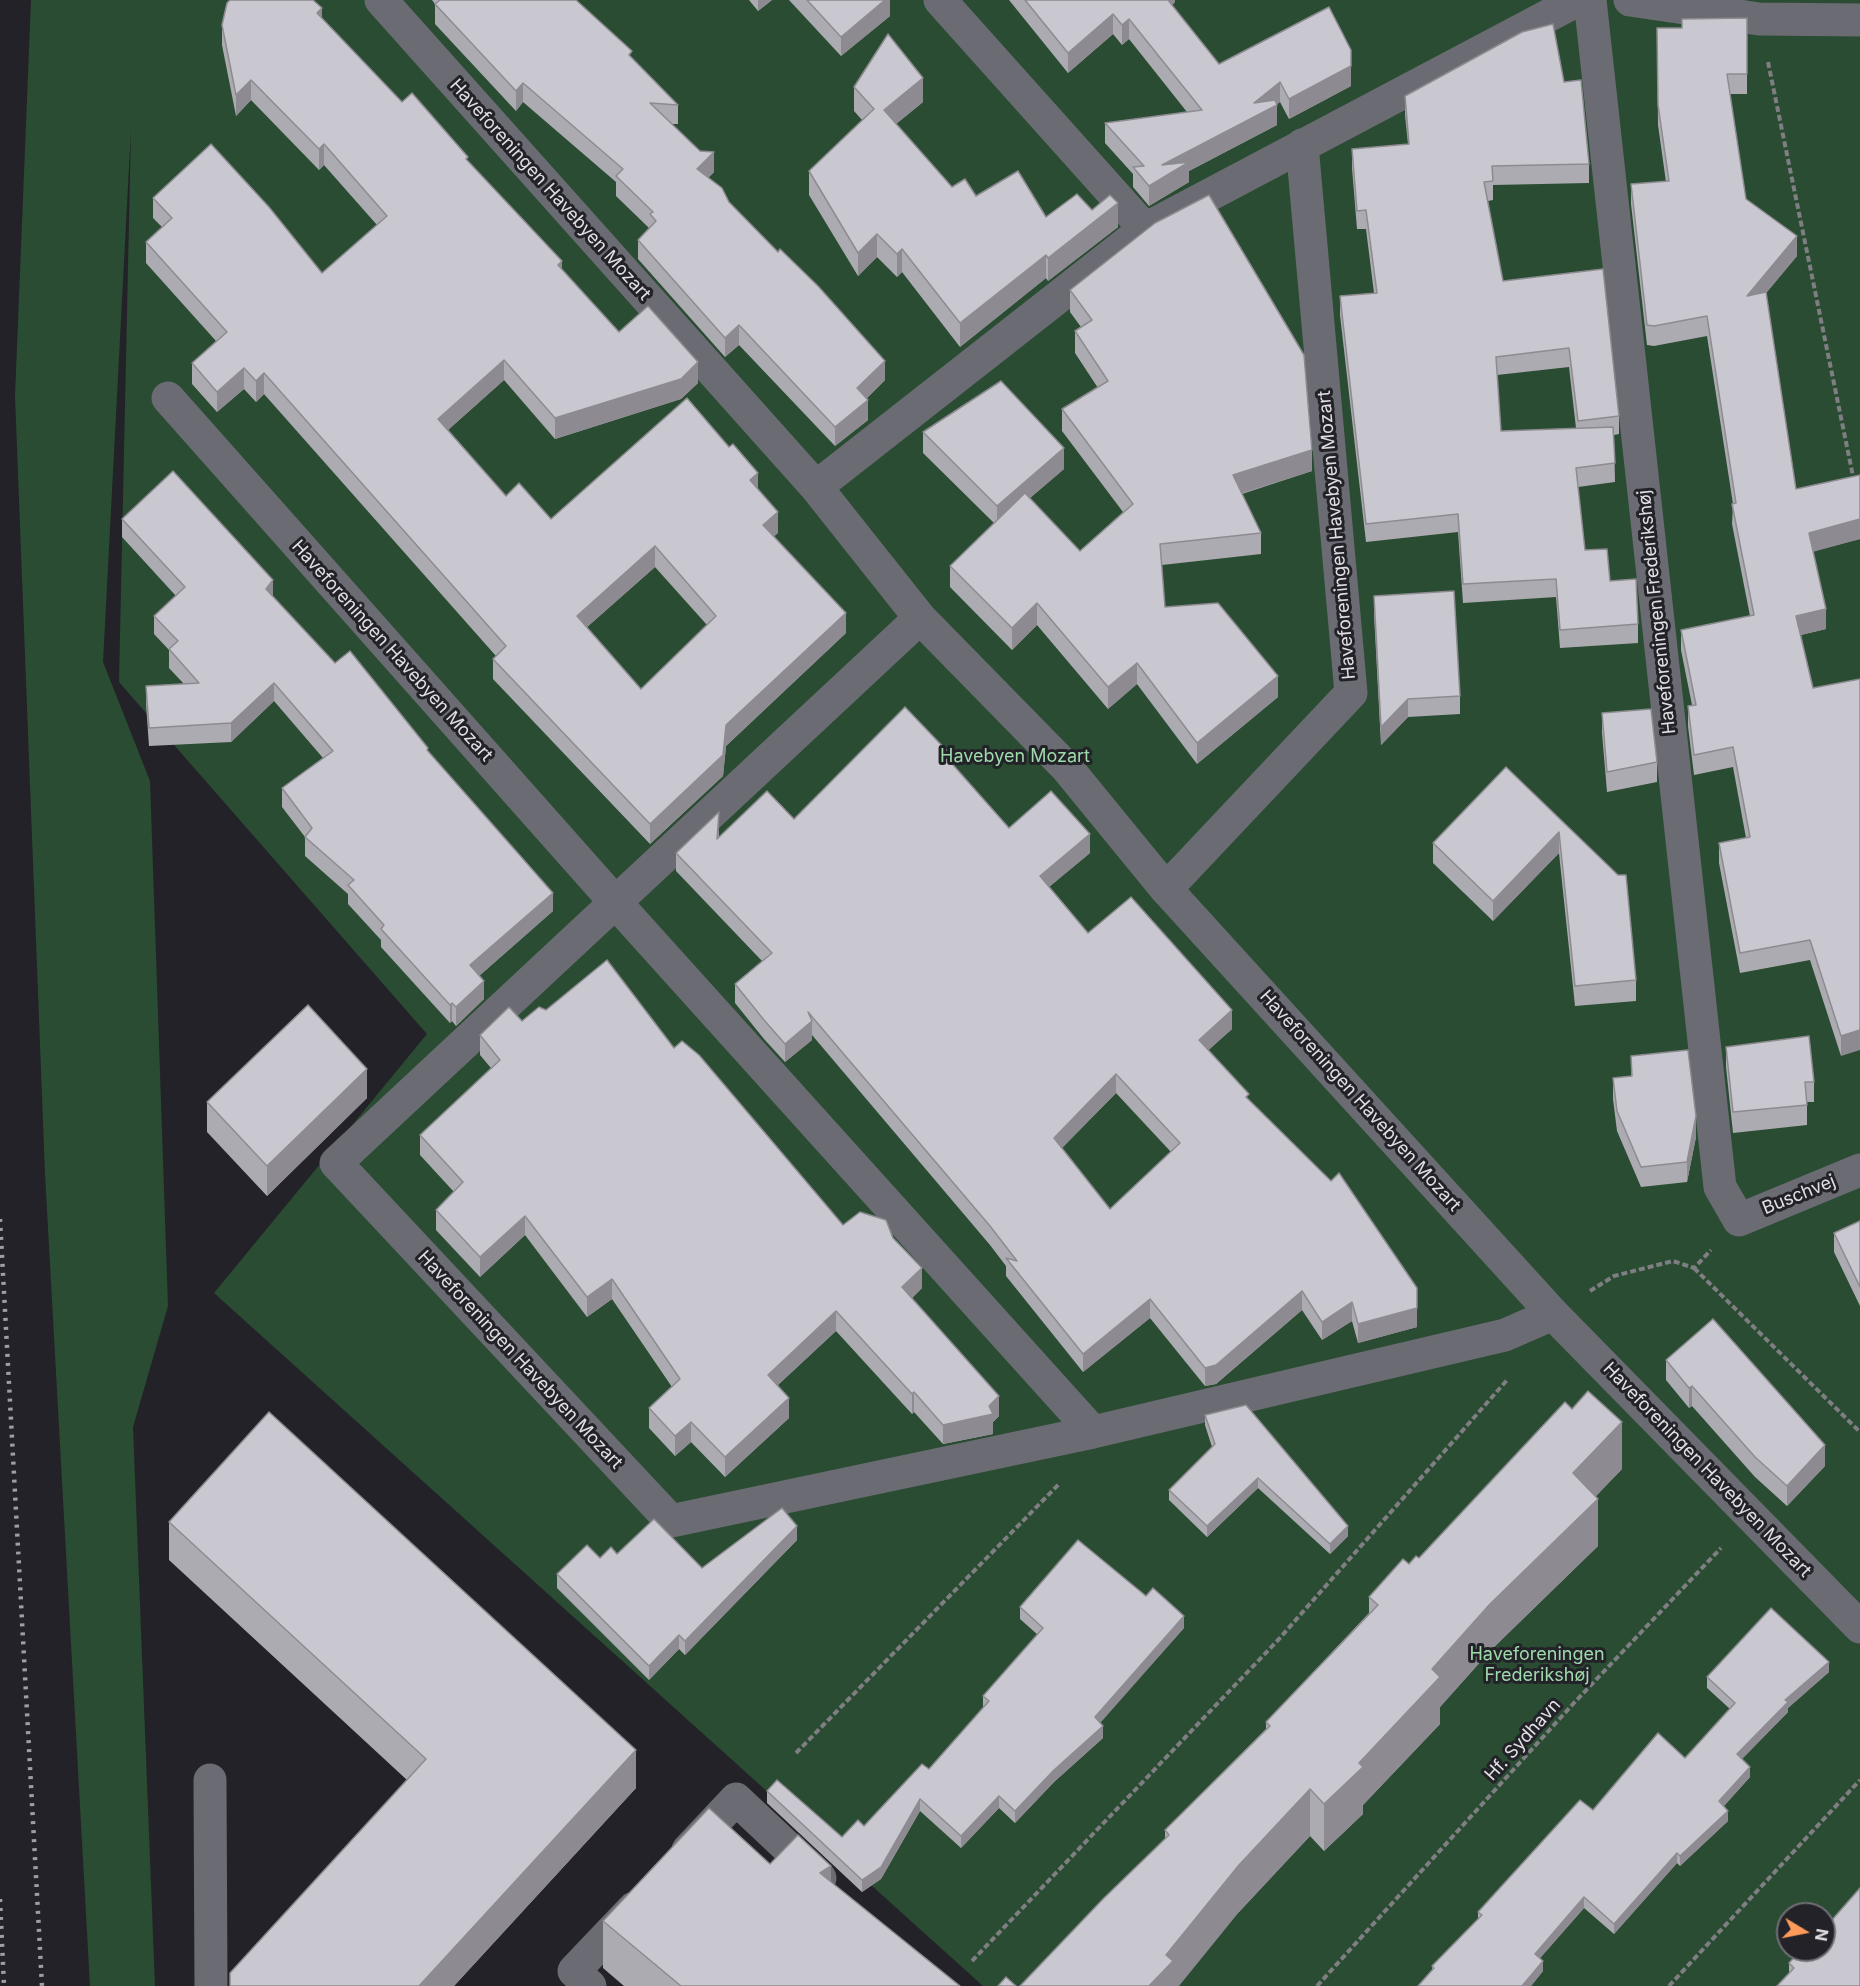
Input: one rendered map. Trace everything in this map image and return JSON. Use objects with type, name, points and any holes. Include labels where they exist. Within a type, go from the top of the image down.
[{"type":"lane","name":"Haveforeningen Havebyen Mozart","points":[[381,0],[816,487],[920,618],[1067,768],[1166,889],[1553,1314],[1753,1515],[1860,1627]]},
{"type":"lane","points":[[940,0],[1145,229]]},
{"type":"lane","points":[[816,487],[1145,229],[1578,0]]},
{"type":"lane","name":"Haveforeningen Frederikshøj","points":[[1590,0],[1720,1187],[1739,1220]]},
{"type":"lane","points":[[1629,0],[1759,19],[1860,20]]},
{"type":"lane","name":"Haveforeningen Havebyen Mozart","points":[[1166,889],[1351,693],[1302,145]]},
{"type":"lane","name":"Haveforeningen Havebyen Mozart","points":[[168,398],[616,903],[1093,1432]]},
{"type":"lane","name":"Haveforeningen Havebyen Mozart","points":[[920,618],[336,1163],[671,1521],[1093,1432],[1505,1335],[1553,1314]]},
{"type":"lane","name":"Buschvej","points":[[1739,1220],[1860,1170]]},
{"type":"lane","points":[[210,1780],[211,1986]]},
{"type":"lane","points":[[590,1986],[574,1971],[736,1799],[840,1897]]},
{"type":"path","points":[[1759,19],[1855,485]]},
{"type":"path","points":[[1694,1268],[1739,1220]]},
{"type":"path","points":[[1553,1314],[1614,1276],[1673,1261],[1694,1268],[1860,1432]]},
{"type":"path","points":[[972,1961],[1279,1639],[1513,1373]]},
{"type":"path","points":[[796,1754],[1084,1457],[1093,1432]]},
{"type":"path","name":"Hf. Sydhavn","points":[[1317,1986],[1574,1704],[1753,1515]]},
{"type":"path","points":[[1669,1986],[1860,1780]]},
{"type":"green space","name":"Havebyen Mozart","points":[[31,0],[1860,0],[1860,1986],[983,1986],[214,1293],[427,1034],[119,682],[131,129],[103,662],[150,781],[168,1306],[133,1427],[155,1986],[90,1986],[45,1174],[15,396]]},
{"type":"building","points":[[230,0],[313,0],[322,8],[317,13],[402,102],[412,93],[468,157],[466,159],[562,261],[558,265],[619,332],[648,306],[698,362],[681,379],[555,418],[504,360],[438,419],[506,496],[519,483],[551,519],[687,398],[729,447],[733,444],[758,473],[750,480],[778,512],[763,525],[846,613],[726,725],[723,755],[650,824],[493,659],[506,646],[264,373],[256,381],[244,368],[217,392],[192,363],[227,332],[146,242],[172,218],[153,198],[211,144],[269,207],[322,273],[387,216],[324,144],[319,149],[251,80],[236,95],[222,25],[227,3]],"holes":[[[655,546],[716,616],[641,689],[577,616]]]},
{"type":"building","points":[[440,0],[576,0],[632,51],[629,55],[678,105],[650,103],[700,151],[714,152],[697,169],[722,188],[729,202],[778,252],[780,249],[818,286],[885,361],[857,388],[868,400],[835,427],[739,325],[725,338],[638,240],[656,221],[650,214],[653,212],[616,176],[623,169],[523,83],[516,91],[435,4]]},
{"type":"building","points":[[807,0],[885,0],[841,37]]},
{"type":"building","points":[[1025,0],[1168,0],[1219,64],[1329,7],[1351,50],[1351,66],[1289,99],[1280,82],[1254,103],[1275,100],[1277,105],[1162,165],[1189,162],[1149,186],[1133,167],[1144,166],[1105,123],[1202,110],[1129,19],[1122,25],[1113,14],[1068,53]]},
{"type":"building","points":[[1747,18],[1747,74],[1727,74],[1746,199],[1797,236],[1747,296],[1766,292],[1796,489],[1860,475],[1860,519],[1809,533],[1826,609],[1796,616],[1813,688],[1860,679],[1860,1030],[1841,1036],[1810,940],[1740,953],[1719,843],[1750,837],[1733,747],[1694,755],[1688,706],[1696,705],[1681,630],[1754,615],[1732,504],[1736,503],[1707,316],[1654,326],[1647,325],[1631,184],[1669,181],[1658,105],[1657,28],[1682,28],[1682,19]]},
{"type":"building","points":[[1553,24],[1564,82],[1581,80],[1589,164],[1492,166],[1493,181],[1484,182],[1503,281],[1603,269],[1619,416],[1578,421],[1569,348],[1496,357],[1501,431],[1613,427],[1615,463],[1576,468],[1585,550],[1607,549],[1610,581],[1636,579],[1638,624],[1560,630],[1556,579],[1463,584],[1458,514],[1366,524],[1340,296],[1377,293],[1366,210],[1357,211],[1352,149],[1409,144],[1405,96],[1522,32]]},
{"type":"building","points":[[888,34],[923,78],[884,110],[952,187],[965,179],[976,196],[1018,171],[1046,217],[1077,194],[1092,210],[1110,195],[1118,203],[1048,258],[1046,255],[960,323],[902,249],[897,254],[877,234],[858,253],[809,171],[874,109],[854,87]]},
{"type":"building","points":[[1209,195],[1304,355],[1312,450],[1233,475],[1261,533],[1160,544],[1165,607],[1218,603],[1278,676],[1197,743],[1137,663],[1108,687],[1037,603],[1012,628],[950,566],[1025,493],[1080,551],[1133,504],[1062,409],[1108,381],[1075,331],[1092,320],[1070,290],[1155,223]]},
{"type":"building","points":[[1001,381],[1064,448],[997,506],[923,432]]},
{"type":"building","points":[[173,471],[273,580],[266,589],[335,663],[350,651],[428,748],[427,750],[553,893],[470,965],[484,981],[456,1007],[452,1003],[450,1005],[381,929],[384,925],[348,885],[354,880],[305,837],[312,828],[282,788],[333,751],[274,683],[231,723],[149,728],[146,686],[199,683],[169,649],[178,641],[154,616],[185,587],[122,519]]},
{"type":"building","points":[[1454,591],[1460,696],[1408,699],[1381,727],[1374,596]]},
{"type":"building","points":[[905,707],[951,755],[947,758],[1009,828],[1051,791],[1090,834],[1040,876],[1088,933],[1131,897],[1232,1010],[1199,1040],[1249,1094],[1246,1097],[1331,1181],[1339,1173],[1417,1288],[1417,1308],[1358,1324],[1352,1302],[1322,1322],[1302,1291],[1216,1365],[1205,1368],[1150,1299],[1083,1354],[1006,1258],[1017,1261],[990,1226],[808,1012],[812,1021],[785,1044],[735,984],[772,953],[676,853],[719,812],[717,839],[767,791],[794,819]],"holes":[[[1116,1074],[1180,1143],[1110,1209],[1054,1138]]]},
{"type":"building","points":[[1651,709],[1657,762],[1607,772],[1602,713]]},
{"type":"building","points":[[1506,767],[1618,875],[1626,875],[1636,980],[1575,986],[1559,832],[1493,901],[1433,843]]},
{"type":"building","points":[[607,960],[674,1048],[682,1041],[699,1055],[843,1225],[860,1212],[886,1220],[893,1238],[922,1268],[902,1287],[999,1396],[989,1406],[993,1414],[943,1425],[836,1311],[768,1375],[789,1398],[725,1457],[691,1422],[675,1436],[649,1408],[680,1379],[612,1279],[587,1297],[525,1216],[480,1257],[436,1210],[463,1182],[420,1135],[500,1060],[480,1035],[509,1007],[522,1021],[539,1007],[546,1010]]},
{"type":"building","points":[[308,1005],[367,1069],[267,1166],[207,1102]]},
{"type":"building","points":[[1809,1036],[1814,1082],[1805,1082],[1807,1105],[1733,1112],[1726,1047]]},
{"type":"building","points":[[1688,1050],[1696,1116],[1687,1162],[1641,1167],[1617,1111],[1613,1078],[1632,1076],[1631,1056]]},
{"type":"building","points":[[1860,1221],[1860,1287],[1834,1233]]},
{"type":"building","points":[[1713,1319],[1825,1445],[1787,1486],[1755,1457],[1692,1386],[1689,1388],[1666,1360]]},
{"type":"building","points":[[1588,1391],[1622,1422],[1573,1473],[1598,1499],[1490,1604],[1432,1669],[1440,1677],[1359,1763],[1363,1767],[1324,1804],[1310,1789],[1239,1865],[1166,1955],[1173,1961],[1149,1986],[1020,1986],[1103,1899],[1169,1835],[1165,1830],[1270,1726],[1266,1722],[1378,1605],[1369,1597],[1403,1559],[1409,1564],[1416,1556],[1419,1558],[1565,1402],[1572,1409]]},
{"type":"building","points":[[1246,1405],[1348,1526],[1330,1544],[1258,1478],[1207,1526],[1169,1490],[1215,1444],[1205,1415]]},
{"type":"building","points":[[269,1412],[636,1750],[419,1986],[230,1986],[230,1973],[426,1759],[169,1522]]},
{"type":"building","points":[[782,1508],[797,1526],[685,1641],[679,1635],[649,1666],[557,1574],[587,1545],[600,1558],[611,1547],[617,1554],[654,1519],[702,1568]]},
{"type":"building","points":[[1078,1540],[1146,1596],[1153,1588],[1184,1616],[1095,1717],[1103,1726],[1054,1770],[1015,1811],[999,1796],[961,1836],[920,1799],[881,1867],[862,1880],[767,1791],[777,1780],[842,1837],[858,1820],[864,1826],[922,1764],[929,1769],[989,1701],[983,1696],[1043,1628],[1020,1607]]},
{"type":"building","points":[[1771,1608],[1829,1662],[1785,1700],[1788,1702],[1737,1754],[1750,1767],[1719,1801],[1728,1811],[1680,1856],[1677,1853],[1614,1924],[1584,1897],[1535,1954],[1543,1961],[1522,1986],[1418,1986],[1434,1968],[1432,1966],[1482,1915],[1478,1912],[1580,1800],[1593,1810],[1658,1733],[1685,1758],[1735,1703],[1707,1677]]},
{"type":"building","points":[[709,1808],[770,1864],[798,1835],[831,1866],[820,1873],[960,1986],[681,1986],[603,1921]]},
{"type":"building","points":[[1860,1888],[1860,1986],[1777,1986],[1794,1968],[1790,1962],[1836,1962],[1836,1915]]},
{"type":"building","points":[[1006,1977],[1016,1986],[998,1986]]},
{"type":"railway","points":[[0,1219],[42,1986]]},
{"type":"railway","points":[[0,1899],[4,1986]]}]
